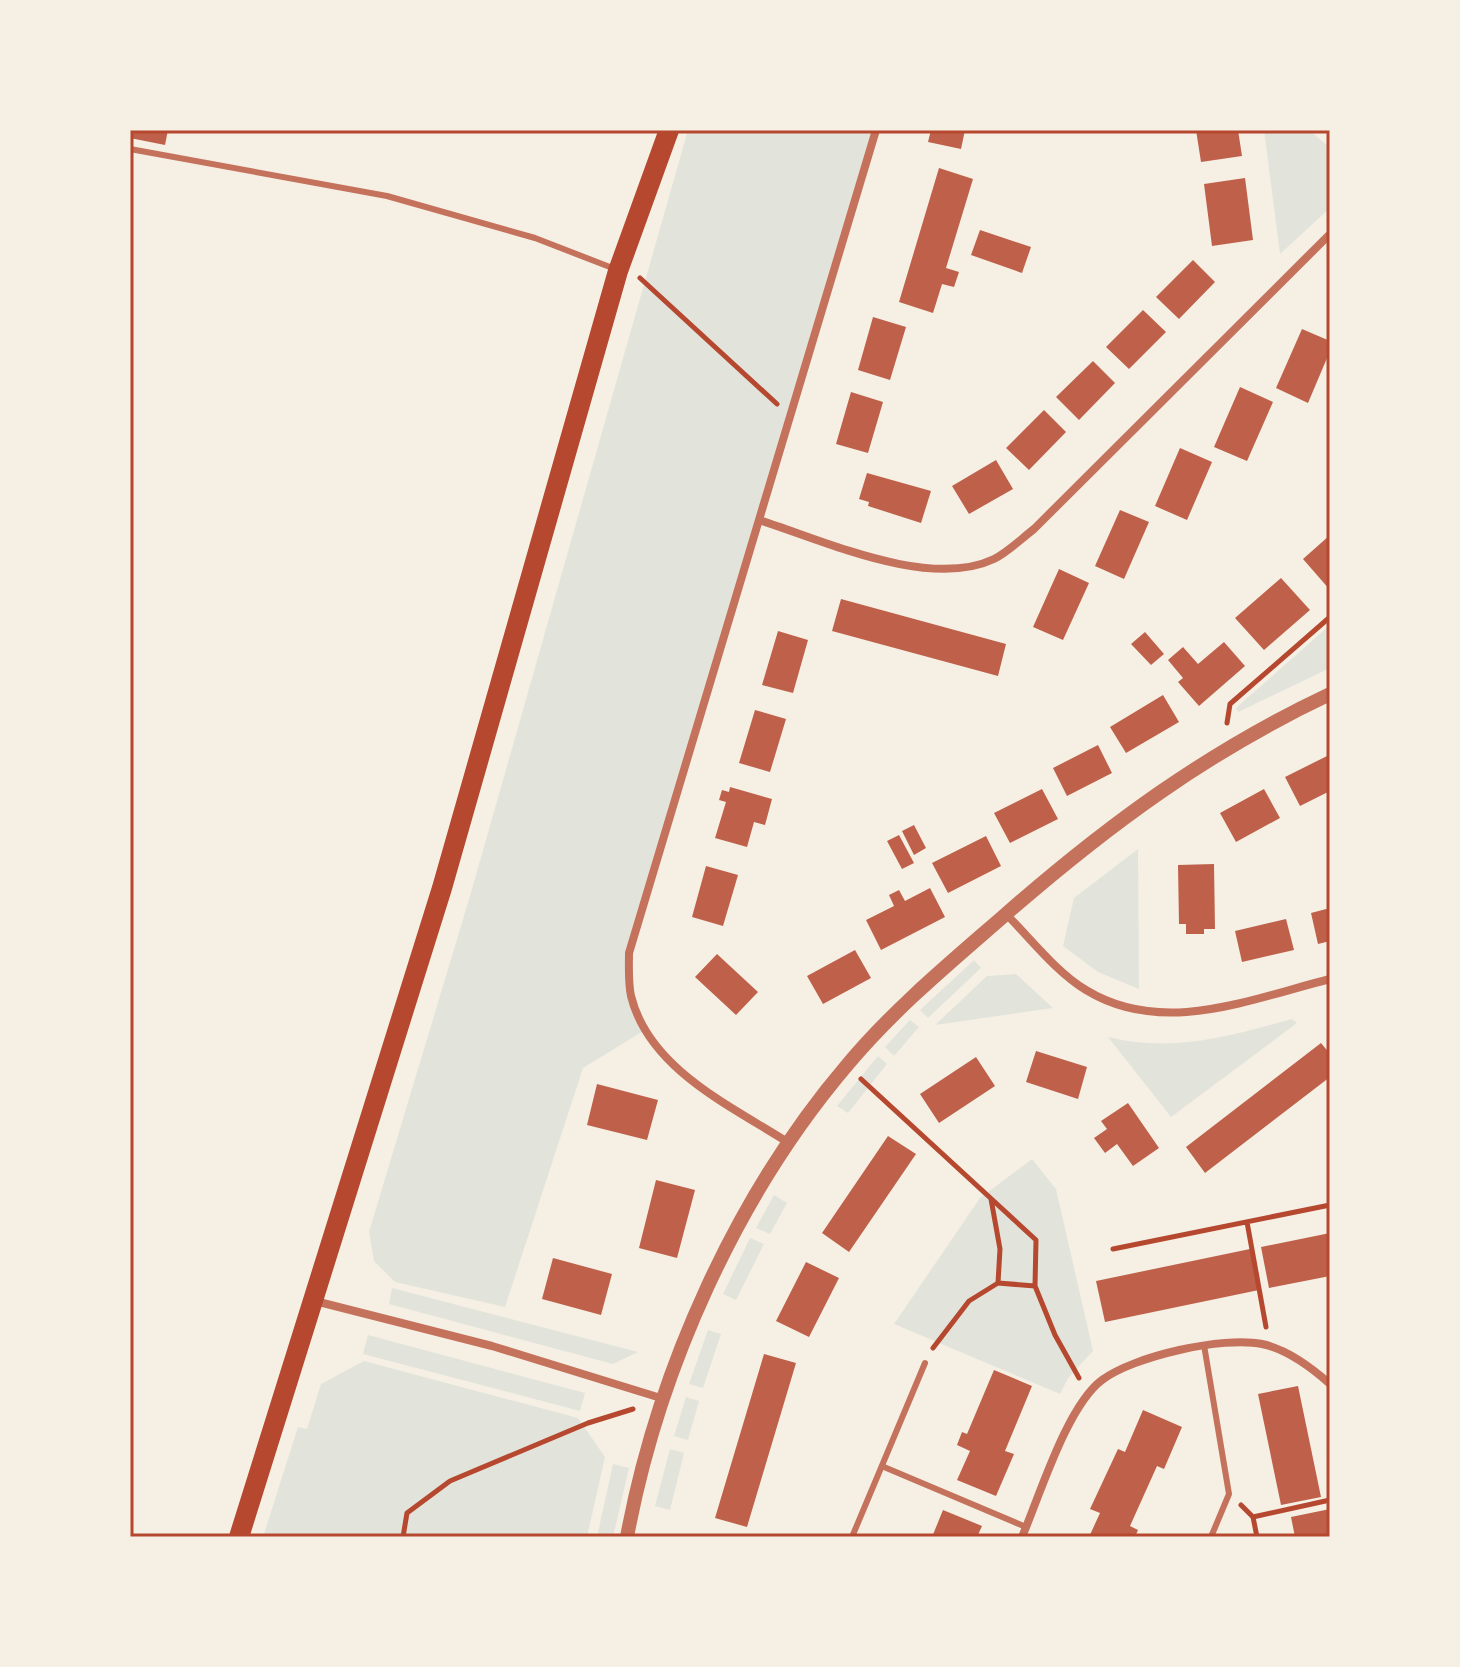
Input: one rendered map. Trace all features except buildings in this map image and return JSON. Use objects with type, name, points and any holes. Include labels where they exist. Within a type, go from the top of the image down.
[{"type":"main road","points":[[239,1537],[442,888],[620,266],[669,130]]},
{"type":"street","points":[[790,1144],[670,1063],[645,1030],[631,995],[629,953],[876,130]]},
{"type":"street","points":[[759,520],[903,565],[949,570],[993,559],[1034,529],[1330,234]]},
{"type":"street","points":[[627,1537],[634,1500],[665,1400],[712,1277],[743,1214],[846,1066],[904,1004],[1112,825],[1223,749],[1330,694]]},
{"type":"street","points":[[1006,914],[1084,989],[1117,1007],[1148,1014],[1182,1015],[1330,979]]},
{"type":"street","points":[[315,1301],[492,1346],[665,1400]]},
{"type":"street","points":[[1022,1537],[1072,1418],[1102,1380],[1156,1356],[1204,1345],[1262,1344],[1309,1366],[1330,1384]]},
{"type":"lane","points":[[130,149],[387,196],[620,266]]},
{"type":"lane","points":[[1204,1345],[1229,1494],[1211,1537]]},
{"type":"lane","points":[[852,1537],[884,1467],[925,1363]]},
{"type":"lane","points":[[884,1467],[1026,1527]]},
{"type":"path","points":[[620,266],[790,416]]},
{"type":"path","points":[[1223,749],[1230,704],[1330,617]]},
{"type":"path","points":[[846,1066],[1036,1240],[1035,1286],[1055,1335],[1089,1396]]},
{"type":"path","points":[[991,1198],[1000,1249],[998,1283]]},
{"type":"path","points":[[1113,1249],[1330,1205]]},
{"type":"path","points":[[1247,1222],[1267,1322],[1262,1344]]},
{"type":"path","points":[[925,1363],[939,1336],[969,1301],[998,1283],[1035,1286]]},
{"type":"path","points":[[403,1537],[407,1513],[450,1481],[588,1423],[665,1400]]},
{"type":"path","points":[[1229,1494],[1253,1517],[1257,1537]]},
{"type":"path","points":[[1253,1517],[1330,1500]]},
{"type":"shaded area","points":[[688,130],[876,130],[629,953],[631,995],[645,1030],[583,1068],[505,1307],[395,1282],[374,1261],[369,1232],[470,896]]},
{"type":"shaded area","points":[[1264,130],[1309,130],[1330,148],[1330,208],[1280,254]]},
{"type":"shaded area","points":[[1330,625],[1330,668],[1238,712],[1236,708]]},
{"type":"shaded area","points":[[1138,849],[1139,989],[1098,972],[1063,946],[1074,898]]},
{"type":"shaded area","points":[[974,960],[981,968],[928,1018],[920,1010]]},
{"type":"shaded area","points":[[1016,974],[1053,1008],[935,1025],[987,976]]},
{"type":"shaded area","points":[[1292,1019],[1297,1023],[1171,1117],[1108,1037],[1132,1042],[1178,1043],[1223,1036]]},
{"type":"shaded area","points":[[910,1020],[919,1027],[894,1056],[885,1047]]},
{"type":"shaded area","points":[[878,1056],[887,1064],[848,1113],[837,1106]]},
{"type":"shaded area","points":[[1032,1159],[1056,1189],[1093,1351],[1068,1378],[1060,1394],[894,1324],[980,1198]]},
{"type":"shaded area","points":[[774,1195],[787,1203],[770,1234],[756,1228]]},
{"type":"shaded area","points":[[750,1238],[764,1244],[736,1300],[723,1294]]},
{"type":"shaded area","points":[[392,1288],[638,1352],[613,1364],[389,1304]]},
{"type":"shaded area","points":[[708,1330],[721,1334],[703,1388],[689,1384]]},
{"type":"shaded area","points":[[368,1335],[585,1393],[580,1411],[363,1354]]},
{"type":"shaded area","points":[[364,1361],[578,1418],[605,1457],[587,1537],[263,1537],[298,1427],[307,1429],[321,1384]]},
{"type":"shaded area","points":[[686,1397],[699,1401],[688,1440],[674,1436]]},
{"type":"shaded area","points":[[670,1449],[684,1453],[670,1510],[655,1506]]},
{"type":"shaded area","points":[[613,1464],[629,1468],[613,1537],[597,1537]]}]
